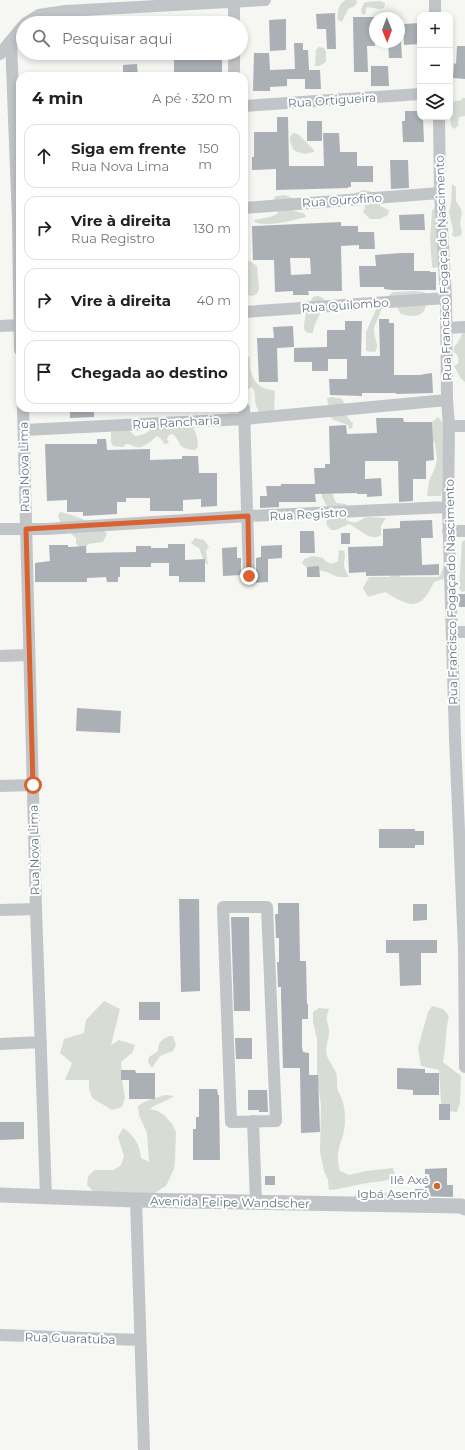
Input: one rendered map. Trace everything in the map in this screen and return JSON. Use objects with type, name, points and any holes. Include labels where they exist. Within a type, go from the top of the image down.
[{"type":"street","points":[[38,16],[66,11],[265,0]]},
{"type":"street","points":[[435,0],[435,12]]},
{"type":"street","points":[[234,1],[234,16]]},
{"type":"street","points":[[0,54],[16,35]]},
{"type":"street","points":[[11,41],[16,104]]},
{"type":"street","points":[[234,60],[234,72]]},
{"type":"street","name":"Rua Ortigueira","points":[[248,106],[417,94]]},
{"type":"street","name":"Rua Francisco Fogaça do Nascimento","points":[[439,120],[440,193],[446,298],[448,531],[452,632],[460,738],[465,948],[465,1067]]},
{"type":"street","name":"Rua Ourofino","points":[[248,208],[440,193]]},
{"type":"street","name":"Rua Quilombo","points":[[248,312],[446,298]]},
{"type":"street","points":[[0,326],[16,325]]},
{"type":"street","points":[[446,328],[465,327]]},
{"type":"street","name":"Rua Rancharia","points":[[24,430],[244,413],[447,400]]},
{"type":"street","name":"Rua Nova Lima","points":[[23,412],[36,909],[46,1197]]},
{"type":"street","points":[[244,413],[249,576]]},
{"type":"street","points":[[448,426],[465,426]]},
{"type":"street","name":"Rua Registro","points":[[0,529],[26,529],[248,516],[448,507]]},
{"type":"street","points":[[448,531],[465,531]]},
{"type":"street","points":[[452,632],[465,632]]},
{"type":"street","points":[[0,656],[29,655]]},
{"type":"street","points":[[0,786],[33,785]]},
{"type":"street","points":[[223,907],[267,907],[276,1121],[253,1121],[231,1122],[223,907]]},
{"type":"street","points":[[0,910],[36,909]]},
{"type":"street","points":[[0,1044],[41,1042]]},
{"type":"street","points":[[253,1121],[256,1202]]},
{"type":"street","name":"Avenida Felipe Wandscher","points":[[0,1195],[136,1200],[464,1206]]},
{"type":"street","points":[[136,1200],[144,1450]]},
{"type":"street","name":"Rua Guaratuba","points":[[0,1335],[140,1340]]},
{"type":"shaded area","points":[[346,0],[356,0],[357,3],[355,6],[348,9],[342,22],[338,20],[338,11],[341,4]]},
{"type":"shaded area","points":[[380,1],[385,3],[384,8],[380,9],[367,7],[366,13],[364,15],[362,14],[361,10],[364,3]]},
{"type":"shaded area","points":[[319,47],[324,48],[326,52],[326,62],[319,66],[315,66],[316,50]]},
{"type":"shaded area","points":[[465,98],[465,116],[459,117],[458,126],[454,129],[451,126],[451,120],[453,120],[453,103]]},
{"type":"shaded area","points":[[293,133],[298,134],[314,150],[314,152],[305,154],[295,151],[290,140]]},
{"type":"shaded area","points":[[452,184],[456,187],[456,201],[462,213],[460,223],[462,232],[460,236],[455,237],[452,235],[453,230],[449,212]]},
{"type":"shaded area","points":[[363,190],[377,193],[380,206],[389,210],[388,215],[380,219],[370,219],[363,212],[365,203],[351,195]]},
{"type":"shaded area","points":[[285,195],[295,199],[292,210],[305,214],[306,217],[273,224],[260,224],[255,222],[254,220],[277,214],[278,209],[274,198],[276,196]]},
{"type":"shaded area","points":[[435,208],[440,267],[433,268],[430,239],[432,211]]},
{"type":"shaded area","points":[[248,261],[257,266],[259,289],[257,294],[252,296],[248,295]]},
{"type":"shaded area","points":[[393,292],[424,292],[426,294],[426,307],[424,311],[421,314],[413,316],[401,314],[389,295]]},
{"type":"shaded area","points":[[318,296],[323,298],[325,302],[313,333],[307,333],[304,329],[306,313],[313,297]]},
{"type":"shaded area","points":[[377,307],[381,308],[374,327],[377,347],[375,352],[366,351],[366,332]]},
{"type":"shaded area","points":[[463,331],[465,332],[465,382],[461,379],[454,366],[458,364],[458,360],[454,352],[454,347],[460,339]]},
{"type":"shaded area","points":[[248,356],[250,357],[250,369],[255,381],[263,388],[275,391],[274,415],[270,423],[257,409],[252,387],[248,389]]},
{"type":"shaded area","points":[[332,397],[342,399],[344,402],[347,416],[353,423],[352,428],[349,429],[348,425],[330,417],[327,398]]},
{"type":"shaded area","points":[[228,412],[242,412],[236,413]]},
{"type":"shaded area","points":[[167,417],[179,418],[195,430],[198,447],[195,450],[183,447],[173,434],[169,435],[167,439],[169,443],[164,444],[157,436],[142,447],[135,447],[129,444],[126,444],[123,447],[113,446],[111,442],[111,432],[128,429],[135,436],[144,434]]},
{"type":"shaded area","points":[[438,417],[444,424],[442,491],[441,496],[427,496],[429,481],[437,459],[435,444],[432,440],[432,422]]},
{"type":"shaded area","points":[[322,493],[332,493],[336,503],[346,504],[346,520],[350,522],[356,522],[366,517],[386,518],[381,526],[381,535],[377,537],[369,536],[349,524],[336,530],[331,530],[326,524],[329,510],[322,497]]},
{"type":"shaded area","points":[[60,512],[79,517],[99,527],[107,534],[103,542],[88,544],[86,548],[87,552],[84,555],[76,543],[76,538],[62,526],[58,516]]},
{"type":"shaded area","points":[[195,538],[204,540],[209,547],[206,551],[208,565],[204,561],[199,548],[191,543]]},
{"type":"shaded area","points":[[465,540],[465,591],[462,592],[459,588],[462,542]]},
{"type":"shaded area","points":[[339,550],[344,551],[344,566],[349,577],[338,577],[327,572],[306,567],[302,563],[304,559],[313,556],[323,558],[328,563],[334,563],[338,561]]},
{"type":"shaded area","points":[[446,560],[449,577],[434,582],[424,598],[414,604],[401,601],[385,592],[368,597],[363,588],[369,577],[390,577],[390,567],[399,572],[400,577],[438,577],[441,574]]},
{"type":"shaded area","points":[[104,1001],[120,1009],[111,1045],[119,1040],[135,1045],[132,1053],[121,1062],[125,1098],[122,1107],[112,1110],[92,1098],[89,1089],[89,1080],[65,1080],[72,1063],[60,1053],[64,1039],[84,1033],[86,1020]]},
{"type":"shaded area","points":[[432,1006],[443,1009],[449,1016],[443,1062],[461,1076],[460,1103],[457,1112],[447,1111],[441,1103],[439,1070],[421,1066],[418,1048],[428,1012]]},
{"type":"shaded area","points":[[319,1008],[329,1009],[327,1021],[329,1033],[326,1053],[336,1073],[337,1089],[342,1099],[345,1111],[345,1126],[338,1156],[340,1171],[349,1175],[366,1171],[393,1168],[396,1177],[392,1179],[329,1190],[328,1180],[324,1171],[320,1152],[321,1105],[317,1078],[317,1039],[313,1022],[313,1012]]},
{"type":"shaded area","points":[[169,1036],[173,1036],[176,1045],[173,1051],[160,1056],[152,1068],[148,1062],[149,1057],[158,1051],[160,1042]]},
{"type":"shaded area","points":[[165,1095],[174,1096],[150,1109],[158,1111],[165,1116],[172,1124],[176,1132],[174,1169],[166,1186],[150,1196],[94,1192],[87,1185],[88,1176],[95,1170],[114,1170],[121,1165],[124,1156],[118,1137],[123,1128],[136,1141],[141,1158],[149,1162],[147,1133],[139,1115],[138,1106],[146,1101]]},
{"type":"shaded area","points":[[358,1193],[405,1193],[422,1199],[353,1201],[354,1197]]},
{"type":"building","points":[[335,13],[336,49],[327,49],[326,29],[317,29],[316,14]]},
{"type":"building","points":[[353,17],[369,17],[369,46],[367,46],[368,72],[354,72]]},
{"type":"building","points":[[286,19],[286,50],[270,51],[269,20]]},
{"type":"building","points":[[417,23],[417,44],[405,45],[405,24]]},
{"type":"building","points":[[294,43],[303,43],[303,50],[308,50],[309,70],[320,70],[321,89],[305,89],[305,79],[287,79],[287,86],[270,87],[270,91],[253,91],[254,53],[269,53],[270,70],[295,69]]},
{"type":"building","points":[[457,46],[465,46],[465,79],[453,78],[454,63],[456,64]]},
{"type":"building","points":[[388,48],[401,48],[402,58],[389,58]]},
{"type":"building","points":[[174,60],[222,60],[222,72],[174,72]]},
{"type":"building","points":[[137,64],[138,72],[123,72],[123,65]]},
{"type":"building","points":[[371,66],[388,66],[389,86],[371,86]]},
{"type":"building","points":[[405,111],[417,111],[417,120],[423,120],[424,142],[403,142],[402,121],[405,121]]},
{"type":"building","points":[[277,117],[288,117],[289,166],[324,166],[323,133],[339,133],[340,152],[357,152],[357,166],[373,166],[373,182],[351,182],[351,187],[348,188],[276,190],[276,169],[252,170],[252,157],[254,157],[254,132],[277,132]]},
{"type":"building","points":[[307,121],[322,121],[322,141],[307,141]]},
{"type":"building","points":[[390,160],[408,160],[409,188],[391,189]]},
{"type":"building","points":[[424,214],[425,230],[400,230],[399,215]]},
{"type":"building","points":[[341,222],[341,226],[358,226],[358,232],[374,232],[375,249],[359,249],[359,245],[341,246],[342,291],[308,291],[309,295],[293,295],[293,291],[275,292],[274,260],[253,260],[252,226]],"holes":[[[290,258],[310,258],[311,274],[291,275]]]},
{"type":"building","points":[[414,253],[414,271],[436,272],[436,290],[392,290],[384,289],[384,287],[360,287],[359,266],[376,266],[375,255]]},
{"type":"building","points":[[379,319],[389,319],[389,323],[394,323],[394,375],[419,375],[432,373],[433,393],[362,393],[362,396],[330,395],[329,379],[347,379],[347,359],[328,359],[328,371],[312,371],[312,362],[294,362],[294,348],[327,347],[327,330],[345,330],[345,321],[362,321],[361,356],[380,356]]},
{"type":"building","points":[[293,326],[294,347],[277,348],[278,382],[259,382],[257,338],[274,338],[273,327]]},
{"type":"building","points":[[70,412],[94,412],[94,417],[70,418]]},
{"type":"building","points":[[376,418],[403,418],[404,422],[432,422],[434,460],[426,461],[426,479],[413,479],[413,501],[399,502],[398,461],[365,461],[365,479],[381,478],[382,496],[367,497],[367,494],[357,493],[315,494],[316,502],[279,502],[279,507],[260,508],[260,496],[267,496],[266,486],[281,486],[281,484],[315,484],[314,468],[325,468],[325,464],[330,464],[329,426],[346,425],[347,434],[377,433]]},
{"type":"building","points":[[97,439],[106,439],[107,450],[150,449],[150,460],[182,459],[182,456],[198,456],[199,473],[217,473],[217,506],[201,507],[201,499],[183,500],[183,511],[150,511],[150,498],[126,498],[126,502],[117,502],[117,514],[83,516],[83,512],[67,512],[67,500],[47,501],[45,444],[97,444]]},
{"type":"building","points":[[432,520],[433,538],[421,538],[422,565],[439,564],[439,575],[366,576],[366,572],[349,573],[348,547],[383,546],[383,529],[400,528],[400,521]]},
{"type":"building","points":[[300,531],[314,531],[315,553],[300,553]]},
{"type":"building","points":[[341,533],[350,533],[350,544],[341,544]]},
{"type":"building","points":[[168,544],[185,544],[185,560],[205,559],[205,582],[179,582],[179,576],[169,576],[169,563],[151,563],[151,567],[120,567],[120,577],[118,577],[118,582],[107,582],[106,577],[87,578],[87,582],[35,582],[35,563],[50,561],[49,545],[68,545],[68,547],[86,546],[86,553],[136,552],[136,546],[168,548]]},
{"type":"building","points":[[282,545],[282,558],[268,559],[268,582],[251,583],[256,579],[256,558],[261,557],[261,546]]},
{"type":"building","points":[[237,547],[237,558],[241,558],[241,575],[223,576],[222,548]]},
{"type":"building","points":[[319,566],[320,577],[307,577],[307,567]]},
{"type":"building","points":[[458,594],[465,594],[465,607],[459,607]]},
{"type":"building","points":[[77,708],[121,711],[120,733],[76,731]]},
{"type":"building","points":[[379,829],[415,829],[415,831],[424,831],[424,845],[415,845],[415,848],[379,848]]},
{"type":"building","points":[[179,899],[199,899],[200,991],[181,992]]},
{"type":"building","points":[[278,903],[299,903],[300,961],[306,961],[308,1004],[308,1019],[302,1019],[302,1047],[303,1052],[309,1053],[309,1075],[318,1075],[320,1132],[301,1133],[300,1068],[283,1068],[281,987],[278,987],[277,962],[279,962],[279,938],[276,938],[275,914],[278,914]]},
{"type":"building","points":[[413,904],[427,904],[427,920],[413,921]]},
{"type":"building","points":[[231,917],[249,917],[250,1011],[234,1011]]},
{"type":"building","points":[[386,940],[437,940],[437,953],[421,953],[421,985],[400,986],[399,953],[386,953]]},
{"type":"building","points":[[139,1002],[160,1002],[160,1020],[139,1020]]},
{"type":"building","points":[[235,1038],[252,1038],[252,1059],[236,1059]]},
{"type":"building","points":[[397,1068],[425,1069],[425,1073],[439,1073],[439,1095],[413,1095],[413,1090],[397,1089]]},
{"type":"building","points":[[121,1070],[135,1070],[136,1073],[155,1073],[155,1099],[129,1099],[129,1080],[121,1080]]},
{"type":"building","points":[[199,1089],[217,1089],[219,1095],[220,1160],[193,1160],[193,1129],[196,1129],[196,1117],[199,1117]]},
{"type":"building","points":[[248,1090],[267,1090],[268,1112],[248,1110]]},
{"type":"building","points":[[439,1104],[450,1104],[450,1120],[439,1120]]},
{"type":"building","points":[[0,1122],[24,1122],[24,1139],[0,1140]]},
{"type":"building","points":[[447,1168],[447,1185],[453,1185],[453,1197],[415,1196],[415,1189],[425,1189],[425,1169]]},
{"type":"building","points":[[265,1176],[275,1176],[275,1185],[265,1185]]},
{"type":"place","name":"Ilê Axé Igbá Asenró","points":[[437,1186]]},
{"type":"route","points":[[33,785],[26,529],[248,516],[249,576]]}]
